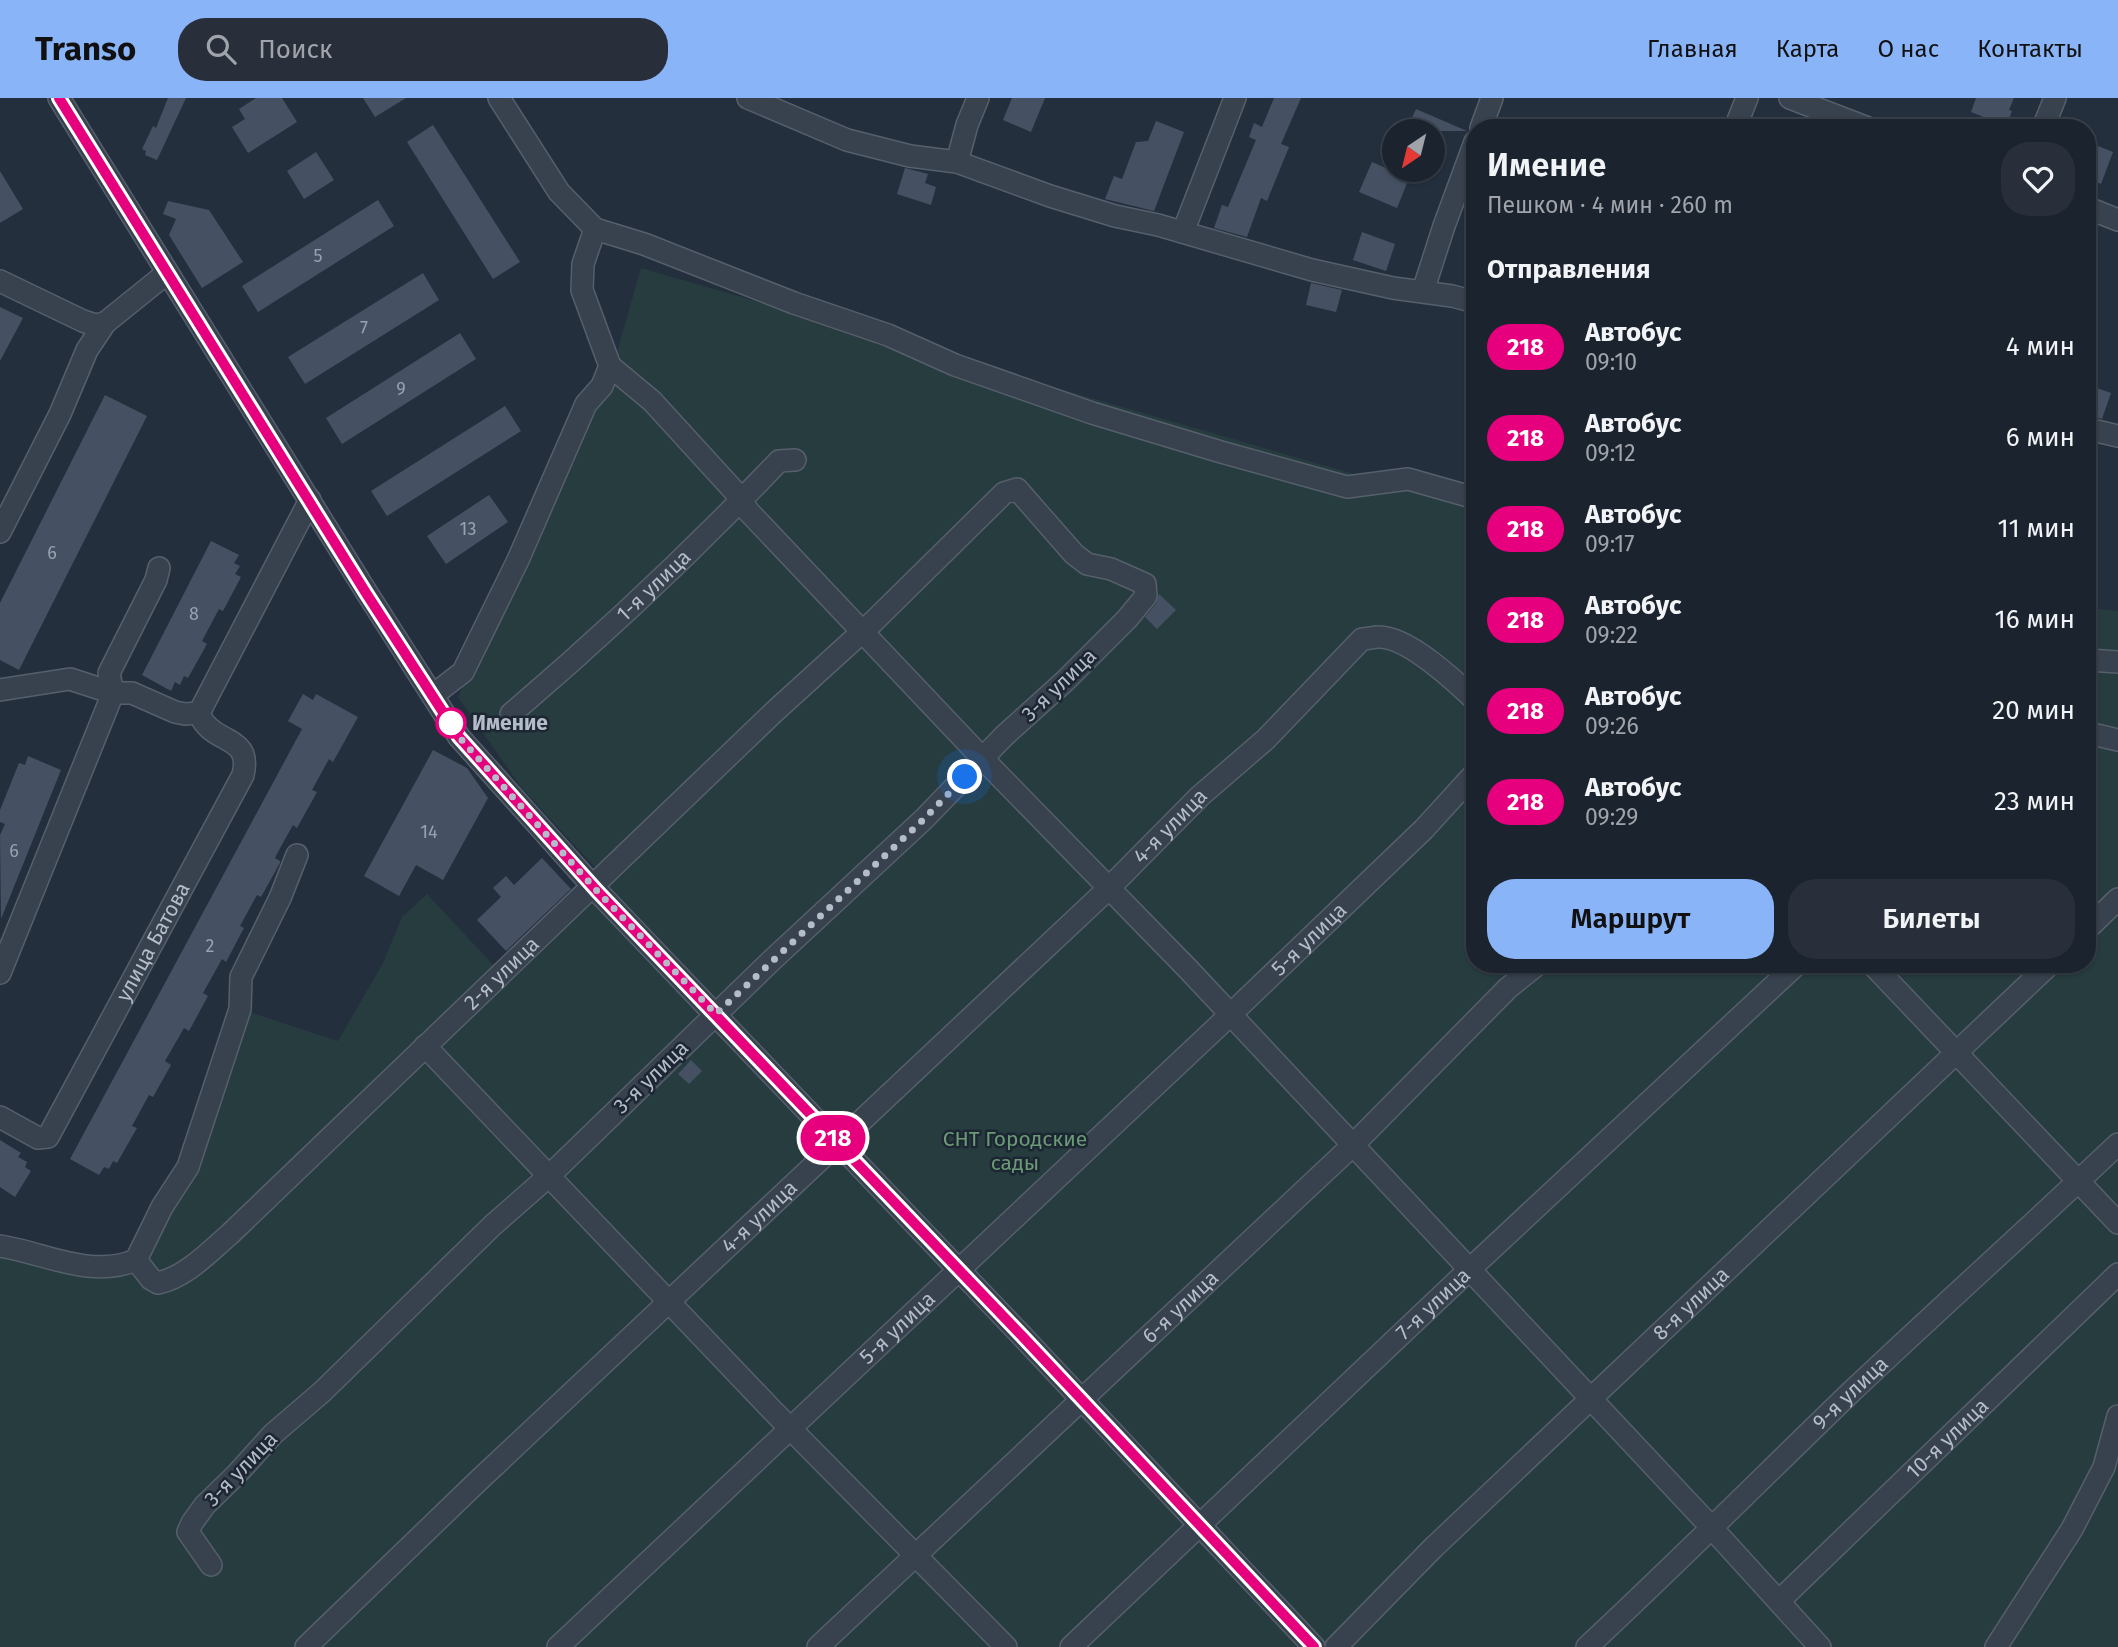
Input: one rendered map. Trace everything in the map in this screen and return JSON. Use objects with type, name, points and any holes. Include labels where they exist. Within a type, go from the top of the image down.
[{"type":"street","points":[[59,98],[459,737],[596,889],[958,1268],[1314,1647]]},
{"type":"street","points":[[499,98],[559,192],[595,229],[644,244],[794,303],[888,335],[967,369],[1092,413],[1347,487],[1408,478],[1466,495]]},
{"type":"street","points":[[748,98],[847,140],[910,156],[957,162],[1115,216],[1184,232],[1312,270],[1393,288],[1423,290],[1466,300]]},
{"type":"street","points":[[957,162],[978,98]]},
{"type":"street","points":[[1184,232],[1235,98]]},
{"type":"street","points":[[1484,119],[1492,98]]},
{"type":"street","points":[[1739,119],[1747,98]]},
{"type":"street","points":[[2047,119],[2055,98]]},
{"type":"street","points":[[1796,99],[1846,119]]},
{"type":"street","points":[[1423,290],[1466,166]]},
{"type":"street","points":[[2096,211],[2118,220]]},
{"type":"street","points":[[595,229],[583,264],[582,290],[610,366],[652,401],[748,511],[1470,1269],[1819,1647]]},
{"type":"street","points":[[0,532],[60,415],[87,350],[105,323],[167,273]]},
{"type":"street","points":[[0,281],[83,321],[95,325],[105,323]]},
{"type":"street","points":[[433,695],[463,672],[518,560],[586,404],[602,386],[610,366]]},
{"type":"street","points":[[2096,428],[2108,426],[2118,418]]},
{"type":"street","points":[[2096,430],[2118,436]]},
{"type":"street","name":"1-я улица","points":[[510,713],[586,650],[779,461],[795,460]]},
{"type":"street","name":"2-я улица","points":[[136,1260],[151,1279],[158,1283],[169,1281],[199,1261],[230,1234],[425,1046],[596,889],[774,712],[931,567],[1004,493],[1017,489],[1074,554],[1087,564],[1111,569],[1144,584],[1146,596]]},
{"type":"street","points":[[0,690],[70,679],[113,694],[132,693],[175,712],[199,713],[310,500]]},
{"type":"street","points":[[0,973],[113,694],[109,673],[156,580],[159,568]]},
{"type":"street","name":"3-я улица","points":[[211,1565],[188,1532],[192,1523],[205,1505],[273,1434],[322,1392],[493,1225],[550,1175],[716,1014],[924,819],[982,758],[1127,619],[1146,596]]},
{"type":"street","name":"4-я улица","points":[[306,1647],[477,1482],[1108,889],[1200,796],[1266,739],[1362,639],[1380,636],[1405,645],[1443,670],[1466,692]]},
{"type":"street","points":[[2096,661],[2118,662]]},
{"type":"street","name":"улица Батова","points":[[0,1117],[38,1138],[48,1137],[243,775],[246,761],[243,752],[232,742],[210,731],[199,713]]},
{"type":"street","points":[[2096,735],[2118,740]]},
{"type":"street","name":"5-я улица","points":[[558,1647],[1230,1015],[1424,829],[1466,783]]},
{"type":"street","points":[[0,1245],[83,1267],[109,1268],[136,1260],[162,1207],[188,1167],[240,1009],[241,977],[280,898],[297,855]]},
{"type":"street","points":[[2096,920],[2118,899]]},
{"type":"street","name":"6-я улица","points":[[818,1647],[1353,1145],[1508,988],[1527,973]]},
{"type":"street","name":"7-я улица","points":[[1071,1647],[1787,973]]},
{"type":"street","points":[[1880,973],[2118,1223]]},
{"type":"street","name":"8-я улица","points":[[1336,1647],[1433,1548],[2040,973]]},
{"type":"street","points":[[425,1046],[790,1427],[1006,1647]]},
{"type":"street","name":"9-я улица","points":[[1587,1647],[1852,1391],[2118,1144]]},
{"type":"street","name":"10-я улица","points":[[1779,1601],[2118,1274]]},
{"type":"street","points":[[1996,1647],[2072,1529],[2104,1467],[2118,1416]]},
{"type":"green space","name":"СНТ Городские сады","points":[[641,268],[1466,506],[1466,973],[2096,973],[2096,609],[2118,611],[2118,1647],[0,1647],[0,1246],[125,1265],[162,1207],[240,1009],[338,1041],[382,965],[402,917],[427,894],[498,970],[602,875],[521,787],[458,697],[611,373]]},
{"type":"building","points":[[168,98],[186,98],[157,160],[145,155],[146,151],[142,149],[153,126],[156,128]]},
{"type":"building","points":[[256,98],[282,98],[297,122],[248,153],[232,127],[245,119],[239,109]]},
{"type":"building","points":[[363,98],[406,98],[375,117]]},
{"type":"building","points":[[1012,98],[1045,98],[1031,132],[1003,120]]},
{"type":"building","points":[[1274,98],[1301,98],[1281,144],[1289,147],[1267,201],[1261,198],[1247,237],[1214,228],[1222,205],[1228,207],[1256,140],[1249,137],[1254,123],[1262,127]]},
{"type":"building","points":[[1976,98],[2014,98],[2009,119],[1988,119],[1971,112]]},
{"type":"building","points":[[1416,109],[1439,119],[1411,119]]},
{"type":"building","points":[[1156,121],[1184,132],[1154,211],[1105,199],[1114,176],[1122,179],[1136,142],[1148,141]]},
{"type":"building","points":[[1446,122],[1466,131],[1446,131]]},
{"type":"building","points":[[433,125],[520,262],[493,279],[407,142]]},
{"type":"building","points":[[2096,145],[2113,152],[2101,184],[2096,182]]},
{"type":"building","points":[[316,152],[334,180],[304,199],[287,171]]},
{"type":"building","points":[[1372,162],[1382,166],[1382,182],[1407,182],[1397,208],[1359,192]]},
{"type":"building","points":[[905,168],[928,174],[925,183],[936,187],[931,205],[897,194]]},
{"type":"building","points":[[0,171],[23,209],[0,223]]},
{"type":"building","points":[[378,200],[394,226],[258,312],[242,286]]},
{"type":"building","points":[[168,201],[209,210],[243,262],[202,288],[169,235],[176,219],[163,214]]},
{"type":"building","points":[[1362,232],[1395,244],[1386,271],[1353,260]]},
{"type":"building","points":[[423,273],[439,300],[305,384],[288,357]]},
{"type":"building","points":[[1311,283],[1342,290],[1336,312],[1306,305]]},
{"type":"building","points":[[0,307],[23,318],[0,361]]},
{"type":"building","points":[[460,333],[476,359],[342,444],[326,418]]},
{"type":"building","points":[[2096,388],[2111,393],[2102,419],[2096,417]]},
{"type":"building","points":[[105,395],[147,416],[19,670],[0,660],[0,603]]},
{"type":"building","points":[[505,406],[521,431],[387,516],[371,491]]},
{"type":"building","points":[[489,495],[508,522],[446,564],[427,536]]},
{"type":"building","points":[[211,541],[239,555],[234,563],[240,566],[235,574],[241,577],[223,611],[219,609],[202,641],[207,644],[188,678],[184,676],[180,685],[175,682],[171,691],[142,675]]},
{"type":"building","points":[[1159,594],[1176,610],[1157,629],[1145,617],[1156,604]]},
{"type":"building","points":[[303,694],[313,700],[316,694],[358,717],[333,762],[329,759],[312,790],[317,792],[297,828],[293,825],[279,850],[275,858],[280,863],[261,897],[257,895],[240,926],[244,928],[226,962],[222,959],[203,993],[208,996],[189,1031],[184,1028],[165,1061],[171,1065],[153,1097],[149,1095],[132,1126],[137,1128],[117,1163],[113,1161],[109,1169],[104,1167],[99,1175],[70,1159],[302,729],[288,721]]},
{"type":"building","points":[[433,750],[467,768],[488,798],[443,880],[416,865],[399,896],[364,876]]},
{"type":"building","points":[[28,756],[61,770],[1,919],[0,835],[5,824],[0,822],[0,810],[19,763],[25,765]]},
{"type":"building","points":[[542,858],[571,889],[506,951],[477,920],[501,897],[493,888],[506,876],[514,885]]},
{"type":"building","points":[[691,1060],[702,1071],[689,1084],[678,1074]]},
{"type":"building","points":[[0,1140],[21,1153],[18,1157],[27,1162],[25,1167],[31,1171],[15,1197],[0,1187]]},
{"type":"bus line","name":"218","points":[[59,98],[366,593],[459,737],[598,892],[1024,1338],[1314,1647]]},
{"type":"place","name":"Имение","points":[[451,723]]},
{"type":"route","points":[[451,723],[446,716],[459,737],[598,892],[716,1014],[924,819],[965,777]]}]
